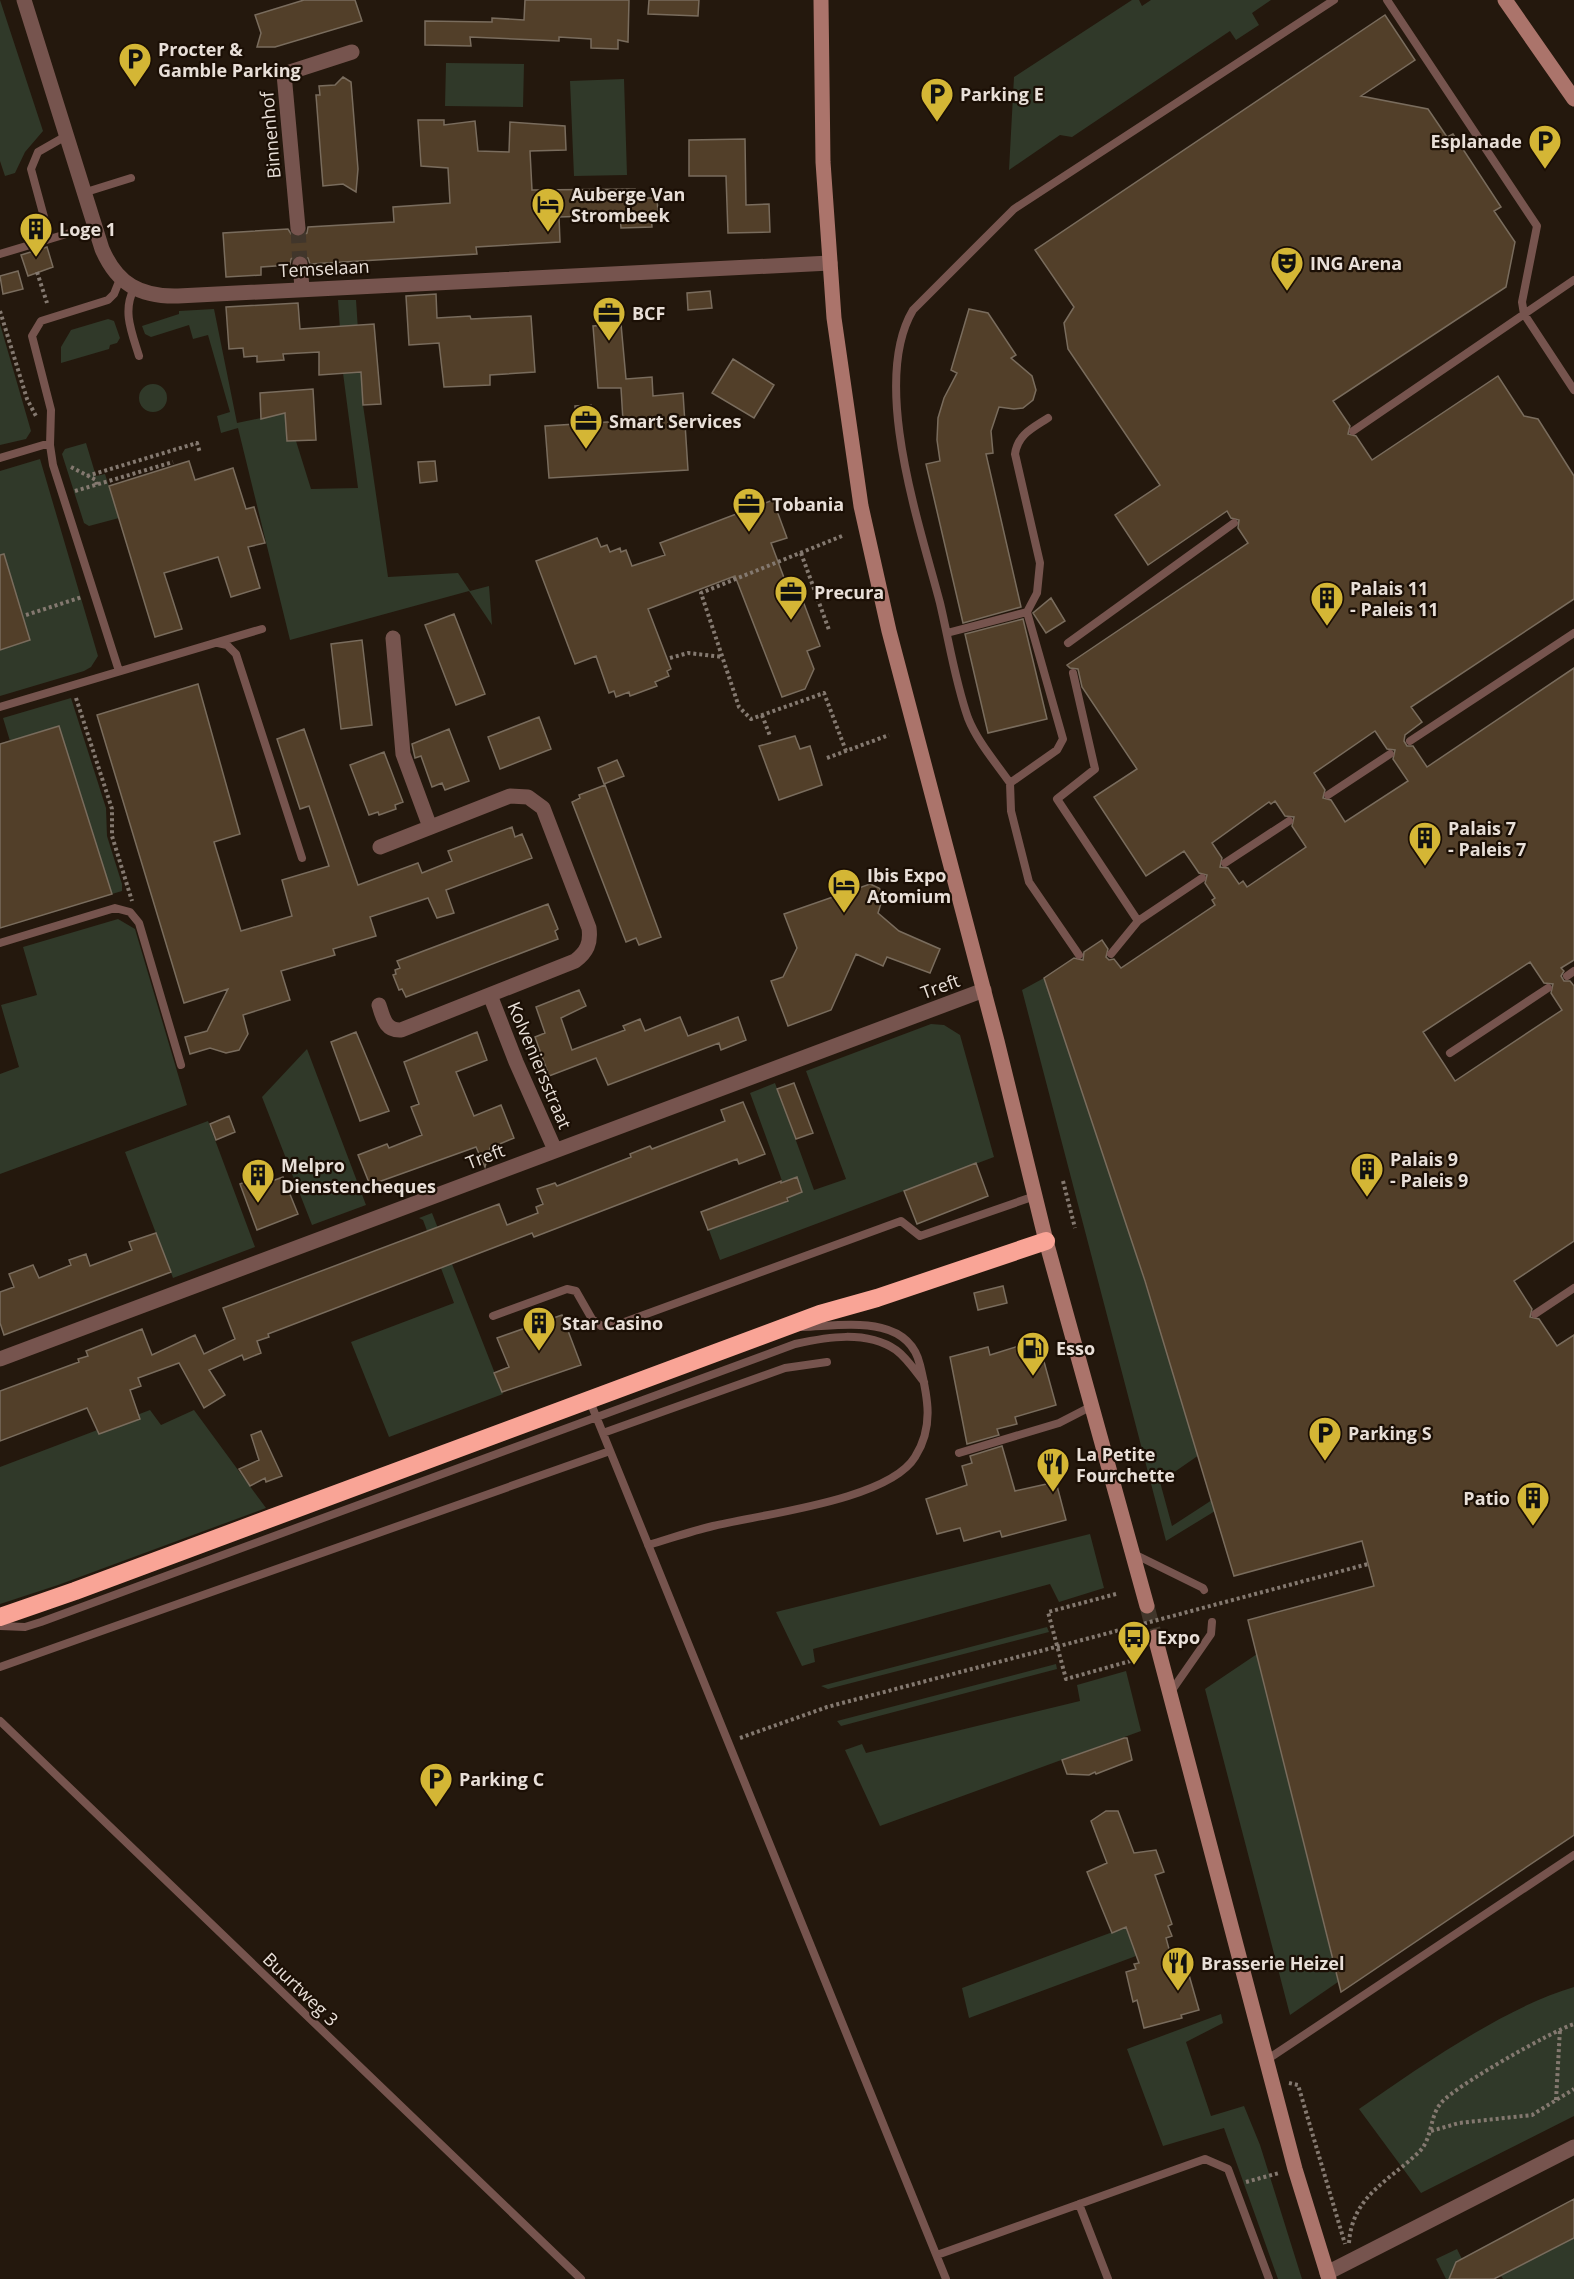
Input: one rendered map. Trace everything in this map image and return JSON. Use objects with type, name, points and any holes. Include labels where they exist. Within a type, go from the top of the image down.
[{"type":"highway","points":[[0,1617],[592,1407],[820,1314],[877,1298],[1046,1241]]},
{"type":"main road","points":[[821,0],[821,111],[834,318],[861,506],[889,631],[984,990],[1046,1241],[1147,1606]]},
{"type":"main road","points":[[1504,0],[1574,99]]},
{"type":"main road","points":[[1155,1637],[1265,2061],[1328,2276]]},
{"type":"street","name":"Temselaan","points":[[24,0],[93,226],[108,262],[120,279],[134,289],[152,295],[830,263]]},
{"type":"street","name":"Binnenhof","points":[[298,228],[284,74],[352,52]]},
{"type":"street","points":[[300,264],[302,288]]},
{"type":"street","points":[[393,638],[403,754],[430,827]]},
{"type":"street","name":"Kolveniersstraat","points":[[379,1005],[387,1026],[397,1031],[575,961],[589,946],[589,928],[543,808],[537,801],[519,795],[510,796],[380,846]]},
{"type":"street","name":"Treft","points":[[0,1359],[984,990]]},
{"type":"street","name":"Kolveniersstraat","points":[[490,995],[516,1062],[555,1150]]},
{"type":"street","points":[[1328,2276],[1351,2260],[1574,2147]]},
{"type":"lane","points":[[1078,956],[1029,882],[1011,811],[1010,783],[969,718],[903,455],[899,425],[898,361],[905,324],[913,310],[1014,209],[1334,0]]},
{"type":"lane","points":[[1387,0],[1537,226],[1522,302],[1524,314],[1574,390]]},
{"type":"lane","points":[[50,239],[31,169],[38,152],[66,136]]},
{"type":"lane","points":[[83,193],[130,178]]},
{"type":"lane","points":[[0,254],[93,226]]},
{"type":"lane","points":[[120,279],[115,292],[108,300],[41,321],[33,330],[33,342],[51,410],[51,454],[120,671]]},
{"type":"lane","points":[[1353,431],[1574,280]]},
{"type":"lane","points":[[134,289],[129,301],[128,317],[139,356]]},
{"type":"lane","points":[[1010,783],[1057,750],[1063,739],[1027,612],[1037,594],[1040,563],[1015,454],[1016,444],[1022,435],[1048,418]]},
{"type":"lane","points":[[0,458],[50,442]]},
{"type":"lane","points":[[1068,643],[1234,523]]},
{"type":"lane","points":[[947,633],[1027,612]]},
{"type":"lane","points":[[0,707],[262,628]]},
{"type":"lane","points":[[1410,741],[1574,633]]},
{"type":"lane","points":[[214,643],[227,645],[236,654],[302,858]]},
{"type":"lane","points":[[1073,673],[1095,769],[1057,799],[1138,921]]},
{"type":"lane","points":[[1328,795],[1390,754]]},
{"type":"lane","points":[[1226,863],[1289,821]]},
{"type":"lane","points":[[1111,954],[1138,921],[1202,878]]},
{"type":"lane","points":[[0,943],[115,908],[130,912],[140,923],[181,1065]]},
{"type":"lane","points":[[1450,1053],[1548,988]]},
{"type":"lane","points":[[493,1316],[567,1289],[576,1292],[592,1319],[601,1326],[619,1324],[901,1221],[920,1236],[1035,1196]]},
{"type":"lane","points":[[1535,1314],[1574,1288]]},
{"type":"lane","points":[[648,1545],[710,1526],[863,1493],[896,1478],[915,1459],[926,1436],[928,1399],[918,1356],[907,1341],[872,1325],[853,1323],[790,1327]]},
{"type":"lane","points":[[0,1626],[25,1627],[41,1622],[592,1407],[762,1354],[820,1339],[864,1338],[881,1342],[897,1351],[924,1382]]},
{"type":"lane","points":[[603,1433],[785,1368],[827,1362]]},
{"type":"lane","points":[[959,1453],[1059,1423],[1093,1405]]},
{"type":"lane","points":[[592,1407],[946,2279]]},
{"type":"lane","points":[[0,1667],[610,1451]]},
{"type":"lane","points":[[1133,1554],[1204,1590]]},
{"type":"lane","points":[[1169,1694],[1211,1635],[1212,1622]]},
{"type":"lane","name":"Buurtweg 3","points":[[0,1721],[581,2279]]},
{"type":"lane","points":[[1265,2061],[1574,1856]]},
{"type":"lane","points":[[936,2255],[1205,2159],[1228,2169],[1269,2279]]},
{"type":"lane","points":[[1080,2204],[1108,2279]]},
{"type":"path","points":[[37,272],[47,303]]},
{"type":"path","points":[[0,311],[27,399],[33,412],[50,432]]},
{"type":"path","points":[[87,476],[197,443],[200,453]]},
{"type":"path","points":[[63,495],[174,462]]},
{"type":"path","points":[[71,467],[96,480],[97,485]]},
{"type":"path","points":[[842,536],[701,593],[740,707],[750,719],[824,693],[846,751]]},
{"type":"path","points":[[801,553],[829,630]]},
{"type":"path","points":[[26,615],[95,594]]},
{"type":"path","points":[[670,658],[688,653],[723,657]]},
{"type":"path","points":[[72,686],[112,809],[112,836],[140,923]]},
{"type":"path","points":[[762,715],[770,736]]},
{"type":"path","points":[[827,758],[889,735]]},
{"type":"path","points":[[1063,1181],[1075,1228]]},
{"type":"path","points":[[728,1743],[827,1707],[1368,1564]]},
{"type":"path","points":[[1116,1594],[1048,1612],[1066,1679],[1134,1660]]},
{"type":"path","points":[[1349,2244],[1354,2216],[1378,2186],[1419,2152],[1431,2131],[1436,2110],[1449,2096],[1560,2029],[1574,2024]]},
{"type":"path","points":[[1556,2100],[1560,2029]]},
{"type":"path","points":[[1271,2079],[1298,2085],[1351,2260]]},
{"type":"path","points":[[1431,2131],[1459,2123],[1532,2115],[1574,2089]]},
{"type":"path","points":[[1234,2185],[1295,2169]]},
{"type":"green space","points":[[0,0],[43,131],[25,152],[15,173],[5,176],[0,161]]},
{"type":"green space","points":[[1132,0],[1139,0],[1142,6],[1151,0],[1271,0],[1252,13],[1259,25],[1236,40],[1230,31],[1072,137],[1060,135],[1009,170],[1014,77]]},
{"type":"green space","points":[[446,63],[524,64],[523,107],[445,106]]},
{"type":"green space","points":[[624,79],[627,175],[574,176],[570,81]]},
{"type":"green space","points":[[338,300],[356,300],[363,405],[388,577],[458,573],[470,591],[489,586],[492,625],[469,591],[290,640],[238,428],[221,433],[217,416],[230,412],[208,335],[193,339],[189,325],[151,337],[145,334],[142,326],[179,314],[179,311],[214,309],[237,423],[285,413],[287,441],[296,441],[311,489],[358,488],[343,373]]},
{"type":"green space","points":[[108,319],[114,321],[120,338],[117,343],[110,345],[109,349],[61,363],[61,347],[71,330]]},
{"type":"green space","points":[[0,324],[31,431],[26,439],[0,445]]},
{"type":"green space","points":[[153,384],[163,388],[167,398],[163,408],[153,412],[143,408],[139,398],[143,388]]},
{"type":"green space","points":[[86,443],[96,476],[105,474],[119,518],[89,526],[84,523],[62,454],[65,449]]},
{"type":"green space","points":[[40,459],[98,656],[91,667],[84,671],[0,696],[0,650],[30,640],[7,565],[0,567],[0,471]]},
{"type":"green space","points":[[71,698],[106,808],[107,836],[122,884],[122,891],[112,894],[59,727],[10,741],[3,718]]},
{"type":"green space","points":[[118,919],[135,929],[187,1105],[0,1174],[0,1074],[19,1067],[1,1005],[37,995],[23,947]]},
{"type":"green space","points":[[1044,978],[1113,1181],[1199,1455],[1160,1482],[1172,1526],[1212,1500],[1215,1511],[1166,1541],[1022,990]]},
{"type":"green space","points":[[931,1024],[944,1025],[960,1035],[994,1157],[720,1260],[709,1230],[789,1200],[750,1093],[775,1083],[814,1190],[846,1179],[806,1071]]},
{"type":"green space","points":[[307,1049],[366,1205],[312,1225],[262,1097]]},
{"type":"green space","points":[[208,1121],[255,1247],[173,1278],[125,1152]]},
{"type":"green space","points":[[432,1213],[503,1394],[389,1437],[351,1342],[454,1303],[423,1220],[419,1218]]},
{"type":"green space","points":[[150,1410],[161,1425],[194,1410],[266,1508],[58,1585],[0,1604],[0,1467]]},
{"type":"green space","points":[[1090,1534],[1104,1588],[1059,1602],[1050,1584],[813,1649],[815,1662],[802,1666],[776,1612]]},
{"type":"green space","points":[[1047,1627],[1049,1632],[828,1689],[821,1686]]},
{"type":"green space","points":[[1257,1654],[1338,1982],[1290,2015],[1205,1689]]},
{"type":"green space","points":[[1056,1664],[1057,1669],[841,1726],[837,1721]]},
{"type":"green space","points":[[1126,1671],[1141,1731],[880,1826],[845,1750],[862,1744],[866,1753],[1080,1701],[1077,1685]]},
{"type":"green space","points":[[1126,1927],[1136,1956],[969,2018],[962,1988]]},
{"type":"green space","points":[[1574,1987],[1574,2116],[1421,2193],[1359,2109],[1435,2057],[1491,2024],[1519,2009]]},
{"type":"green space","points":[[1221,2014],[1223,2023],[1186,2042],[1211,2116],[1244,2106],[1260,2145],[1302,2279],[1278,2279],[1224,2128],[1163,2146],[1127,2049]]},
{"type":"green space","points":[[1574,2237],[1574,2279],[1503,2279],[1501,2276]]},
{"type":"green space","points":[[1457,2249],[1462,2259],[1456,2261],[1455,2265],[1464,2279],[1446,2279],[1436,2259]]},
{"type":"building","points":[[304,0],[355,0],[362,21],[275,47],[257,47],[261,33],[255,15]]},
{"type":"building","points":[[525,0],[629,0],[628,42],[618,40],[618,49],[591,48],[591,39],[559,37],[559,41],[470,37],[471,46],[425,45],[425,21],[492,22],[492,18],[524,20]]},
{"type":"building","points":[[649,0],[699,0],[698,16],[648,14]]},
{"type":"building","points":[[1385,15],[1415,60],[1361,96],[1428,109],[1447,137],[1453,134],[1501,207],[1494,211],[1515,242],[1506,287],[1333,401],[1350,426],[1348,434],[1356,436],[1372,460],[1498,376],[1524,416],[1538,419],[1574,476],[1574,599],[1411,707],[1422,722],[1405,735],[1404,741],[1407,746],[1413,746],[1427,767],[1574,668],[1574,960],[1561,968],[1564,971],[1561,976],[1564,981],[1570,981],[1574,986],[1574,1241],[1514,1281],[1532,1309],[1530,1317],[1539,1319],[1557,1346],[1574,1335],[1574,1835],[1341,1992],[1248,1620],[1374,1586],[1362,1541],[1234,1576],[1145,1281],[1044,978],[1074,958],[1083,960],[1084,952],[1102,940],[1108,949],[1106,957],[1109,960],[1114,959],[1121,968],[1215,905],[1212,900],[1215,898],[1205,883],[1207,875],[1199,873],[1184,851],[1146,876],[1094,797],[1137,769],[1082,687],[1078,669],[1067,665],[1248,543],[1238,528],[1239,520],[1231,518],[1227,511],[1148,565],[1115,515],[1160,485],[1068,349],[1064,323],[1074,307],[1035,250]],"holes":[[[1375,731],[1387,749],[1395,750],[1393,759],[1408,781],[1345,822],[1331,800],[1323,798],[1325,790],[1314,773]],[[1275,801],[1285,816],[1294,817],[1292,826],[1306,847],[1247,887],[1243,881],[1239,884],[1228,868],[1220,867],[1222,858],[1212,843],[1269,802],[1271,804]],[[1530,962],[1544,983],[1553,984],[1551,993],[1562,1010],[1455,1081],[1423,1032]]]},
{"type":"building","points":[[343,77],[351,82],[358,169],[356,192],[343,184],[323,186],[316,95],[320,95],[319,86],[335,85]]},
{"type":"building","points":[[418,120],[444,120],[444,125],[475,121],[478,151],[509,152],[510,122],[565,126],[566,150],[530,151],[532,190],[635,189],[635,198],[657,198],[658,213],[651,214],[652,227],[621,228],[620,215],[559,217],[560,242],[476,247],[477,254],[310,264],[308,258],[299,254],[291,259],[290,265],[261,267],[261,275],[226,277],[223,233],[288,229],[293,237],[299,238],[307,233],[308,227],[394,222],[393,207],[450,203],[448,168],[421,166]]},
{"type":"building","points":[[745,139],[746,205],[769,204],[770,232],[728,233],[726,176],[689,176],[689,140]]},
{"type":"building","name":"Loge 1","points":[[47,247],[53,267],[28,276],[21,255]]},
{"type":"building","points":[[18,271],[23,289],[3,294],[0,276]]},
{"type":"building","points":[[710,291],[712,308],[688,310],[687,293]]},
{"type":"building","points":[[436,294],[437,318],[531,316],[535,372],[490,375],[490,385],[444,387],[439,343],[409,345],[406,296]]},
{"type":"building","points":[[298,303],[300,329],[374,324],[381,404],[363,405],[361,372],[319,375],[319,352],[283,354],[284,360],[257,362],[257,356],[244,357],[243,348],[229,349],[226,307]]},
{"type":"building","points":[[969,309],[988,313],[1016,355],[1011,358],[1032,376],[1036,390],[1033,400],[1023,408],[999,407],[991,431],[993,453],[986,454],[1021,607],[963,623],[926,464],[940,461],[937,440],[938,418],[944,398],[957,373],[951,370]]},
{"type":"building","points":[[621,324],[626,379],[652,377],[653,396],[683,393],[688,470],[549,478],[545,426],[576,424],[575,406],[591,405],[592,423],[623,421],[621,388],[598,388],[593,326]]},
{"type":"building","points":[[733,359],[774,385],[754,418],[712,393]]},
{"type":"building","points":[[313,389],[316,440],[287,441],[285,413],[261,419],[260,393]]},
{"type":"building","points":[[189,461],[195,480],[233,468],[246,509],[254,507],[265,543],[248,547],[260,588],[231,597],[218,557],[164,573],[182,629],[155,637],[109,486]]},
{"type":"building","points":[[435,461],[437,481],[420,483],[418,462]]},
{"type":"building","points":[[773,500],[787,538],[771,543],[786,583],[795,580],[820,646],[807,651],[814,669],[805,689],[782,697],[735,576],[648,609],[671,669],[667,671],[669,676],[655,682],[657,686],[630,696],[629,692],[616,697],[614,691],[609,693],[596,656],[575,664],[536,561],[597,538],[601,547],[607,545],[610,552],[620,548],[621,552],[626,550],[632,566],[665,555],[660,543]]},
{"type":"building","points":[[4,554],[30,640],[0,650],[0,555]]},
{"type":"building","points":[[1051,598],[1065,621],[1046,633],[1033,613]]},
{"type":"building","points":[[454,614],[485,694],[456,705],[425,625]]},
{"type":"building","points":[[1023,619],[1047,719],[988,733],[965,634]]},
{"type":"building","points":[[362,640],[372,725],[341,729],[331,644]]},
{"type":"building","points":[[198,684],[240,834],[214,842],[241,931],[292,916],[282,880],[329,866],[309,806],[300,809],[277,739],[304,729],[358,885],[418,863],[422,873],[452,861],[448,851],[512,827],[515,837],[522,834],[532,858],[446,890],[454,913],[437,918],[428,898],[370,917],[376,936],[333,949],[335,955],[281,971],[290,1000],[243,1015],[248,1034],[239,1050],[226,1053],[210,1048],[190,1054],[185,1037],[207,1031],[228,989],[184,1003],[97,715]]},
{"type":"building","points":[[539,717],[551,749],[500,769],[488,737]]},
{"type":"building","points":[[59,726],[112,894],[0,928],[0,744]]},
{"type":"building","points":[[449,729],[469,781],[445,790],[442,783],[432,787],[421,756],[415,758],[412,744]]},
{"type":"building","points":[[795,736],[800,749],[810,746],[822,785],[779,800],[759,746]]},
{"type":"building","points":[[384,752],[403,802],[395,805],[396,809],[379,815],[378,812],[369,815],[350,765]]},
{"type":"building","points":[[617,760],[624,776],[604,784],[598,768]]},
{"type":"building","points":[[605,785],[661,937],[639,945],[636,938],[626,942],[572,802],[580,798],[579,795]]},
{"type":"building","points":[[870,884],[879,888],[884,894],[878,913],[899,931],[940,949],[930,973],[887,957],[883,966],[856,954],[831,1010],[788,1026],[771,981],[783,977],[797,948],[784,914]]},
{"type":"building","points":[[548,904],[558,929],[555,931],[558,939],[406,997],[402,989],[399,990],[393,975],[396,974],[395,970],[400,968],[397,961]]},
{"type":"building","points":[[579,990],[586,1006],[561,1018],[572,1050],[625,1030],[623,1026],[640,1019],[645,1031],[680,1017],[688,1036],[738,1017],[746,1040],[721,1050],[719,1043],[608,1085],[596,1058],[549,1076],[535,1037],[545,1033],[536,1007]]},
{"type":"building","points":[[356,1032],[389,1111],[360,1121],[331,1042]]},
{"type":"building","points":[[477,1032],[487,1060],[456,1072],[474,1116],[501,1105],[514,1138],[490,1148],[485,1167],[476,1147],[370,1185],[358,1155],[387,1144],[389,1148],[422,1135],[411,1107],[419,1104],[404,1062]]},
{"type":"building","points":[[794,1083],[813,1133],[796,1139],[777,1089]]},
{"type":"building","points":[[743,1102],[765,1154],[739,1164],[737,1159],[534,1237],[532,1233],[268,1334],[269,1337],[257,1341],[261,1353],[244,1360],[242,1355],[209,1370],[225,1395],[204,1408],[179,1363],[138,1378],[141,1386],[130,1390],[140,1419],[99,1434],[87,1408],[0,1441],[0,1391],[79,1362],[78,1359],[88,1356],[86,1351],[142,1329],[152,1355],[195,1335],[204,1354],[235,1339],[223,1308],[499,1204],[507,1225],[538,1213],[536,1207],[543,1204],[537,1189],[555,1183],[557,1186],[631,1157],[630,1154],[650,1146],[652,1149],[725,1121],[721,1110]]},
{"type":"building","points":[[229,1116],[235,1132],[216,1140],[210,1124]]},
{"type":"building","points":[[976,1163],[988,1196],[917,1224],[904,1191]]},
{"type":"building","points":[[258,1177],[261,1185],[283,1177],[298,1214],[257,1230],[240,1184]]},
{"type":"building","points":[[797,1177],[802,1192],[787,1198],[788,1201],[708,1230],[701,1212]]},
{"type":"building","points":[[156,1233],[171,1272],[4,1335],[0,1323],[0,1292],[14,1287],[9,1274],[33,1265],[39,1278],[71,1265],[69,1260],[86,1254],[90,1266],[132,1250],[129,1242]]},
{"type":"building","points":[[1003,1286],[1007,1303],[978,1310],[974,1293]]},
{"type":"building","name":"Star Casino","points":[[562,1315],[581,1365],[502,1392],[494,1373],[509,1367],[497,1338]]},
{"type":"building","points":[[1038,1340],[1056,1405],[1015,1417],[1017,1424],[997,1429],[999,1435],[967,1444],[950,1357],[988,1347],[990,1355]]},
{"type":"building","points":[[261,1431],[282,1476],[266,1482],[265,1478],[250,1486],[239,1469],[259,1460],[251,1435]]},
{"type":"building","points":[[1002,1446],[1015,1491],[1056,1482],[1066,1520],[1002,1537],[1000,1531],[964,1541],[960,1528],[937,1534],[926,1499],[967,1485],[962,1466],[972,1463],[970,1456]]},
{"type":"building","points":[[1127,1738],[1132,1760],[1096,1774],[1095,1772],[1089,1775],[1067,1774],[1062,1760]]},
{"type":"building","points":[[1106,1811],[1118,1811],[1134,1853],[1156,1850],[1164,1872],[1155,1875],[1172,1924],[1168,1926],[1172,1936],[1166,1938],[1175,1971],[1187,1968],[1199,2010],[1181,2015],[1182,2018],[1144,2028],[1137,2000],[1133,2002],[1126,1972],[1136,1969],[1134,1964],[1139,1963],[1126,1927],[1112,1933],[1087,1872],[1107,1863],[1091,1821]]},
{"type":"building","points":[[1574,2199],[1574,2238],[1494,2279],[1449,2279],[1456,2262]]},
{"type":"tunnel","points":[[298,228],[300,264]]},
{"type":"tunnel","points":[[1147,1606],[1155,1637]]},
{"type":"place","name":"Procter & Gamble Parking","points":[[135,88]]},
{"type":"place","name":"Parking E","points":[[937,123]]},
{"type":"place","name":"Esplanade","points":[[1545,170]]},
{"type":"place","name":"Auberge Van Strombeek","points":[[548,233]]},
{"type":"place","name":"Loge 1","points":[[36,258]]},
{"type":"place","name":"ING Arena","points":[[1287,292]]},
{"type":"place","name":"BCF","points":[[609,342]]},
{"type":"place","name":"Smart Services","points":[[586,450]]},
{"type":"place","name":"Tobania","points":[[749,533]]},
{"type":"place","name":"Precura","points":[[791,621]]},
{"type":"place","name":"Palais 11 - Paleis 11","points":[[1327,627]]},
{"type":"place","name":"Palais 7 - Paleis 7","points":[[1425,867]]},
{"type":"place","name":"Ibis Expo Atomium","points":[[844,914]]},
{"type":"place","name":"Palais 9 - Paleis 9","points":[[1367,1198]]},
{"type":"place","name":"Melpro Dienstencheques","points":[[258,1204]]},
{"type":"place","name":"Star Casino","points":[[539,1352]]},
{"type":"place","name":"Esso","points":[[1033,1377]]},
{"type":"place","name":"Parking S","points":[[1325,1462]]},
{"type":"place","name":"La Petite Fourchette","points":[[1053,1493]]},
{"type":"place","name":"Patio","points":[[1533,1527]]},
{"type":"place","name":"Expo","points":[[1134,1666]]},
{"type":"place","name":"Parking C","points":[[436,1808]]},
{"type":"place","name":"Brasserie Heizel","points":[[1178,1992]]}]
